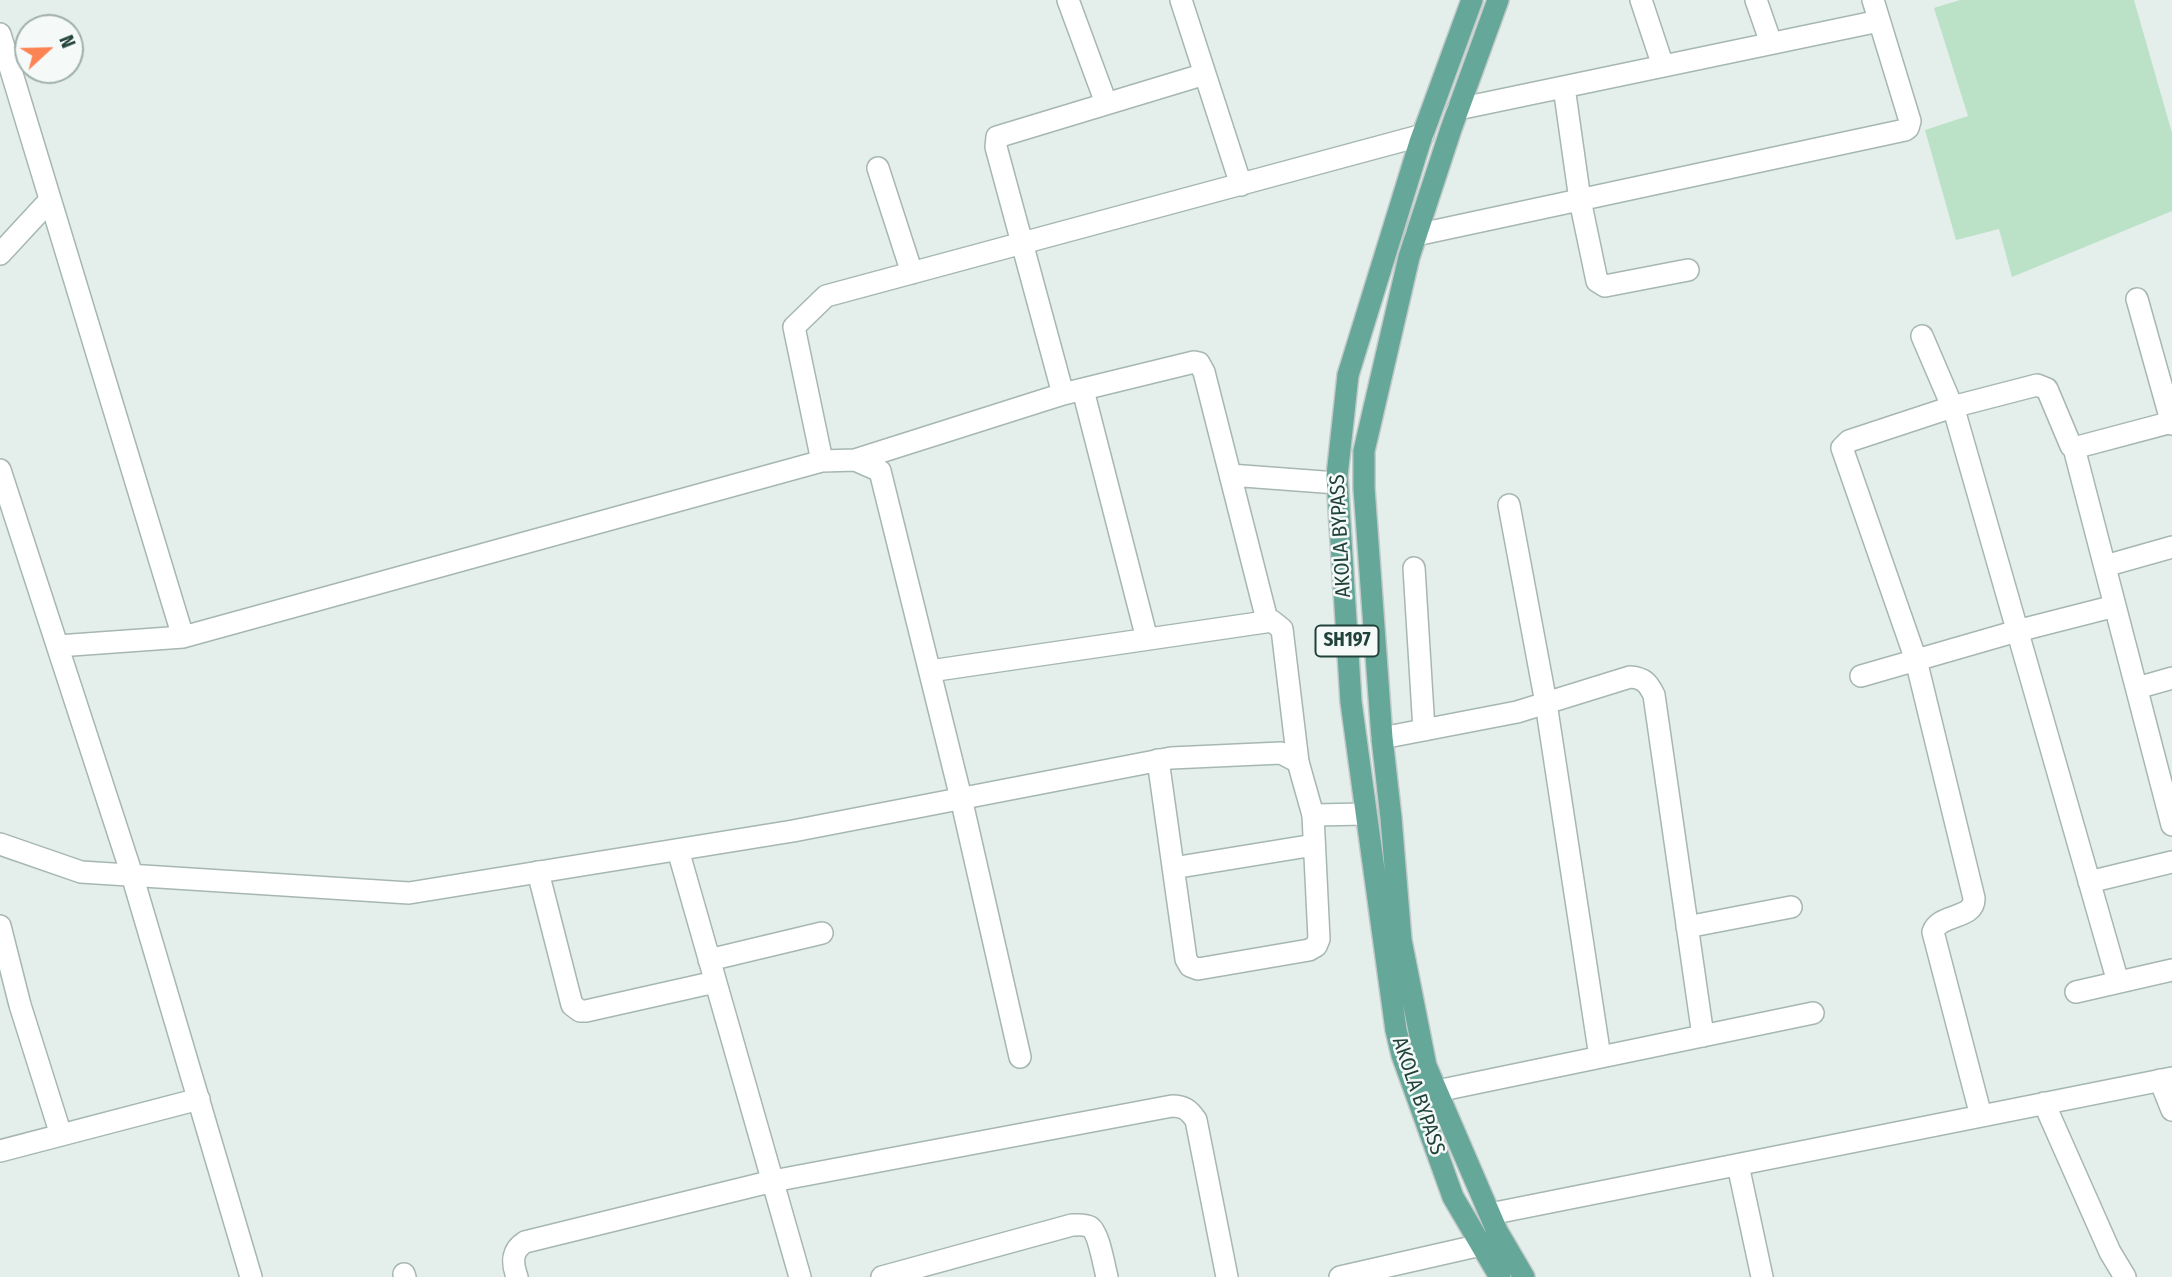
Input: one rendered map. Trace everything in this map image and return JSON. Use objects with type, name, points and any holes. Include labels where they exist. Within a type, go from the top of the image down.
[{"type":"main road","name":"AKOLA BYPASS","points":[[1472,0],[1423,135],[1348,375],[1337,483],[1351,702],[1398,1041],[1453,1197],[1500,1277]]},
{"type":"main road","name":"AKOLA BYPASS","points":[[1498,0],[1458,109],[1409,257],[1364,451],[1364,488],[1382,738],[1401,940],[1426,1066],[1497,1231],[1524,1277]]},
{"type":"main road","points":[[1413,166],[1439,165]]},
{"type":"street","points":[[1068,0],[1106,103]]},
{"type":"street","points":[[1181,0],[1241,185]]},
{"type":"street","points":[[1641,0],[1663,66]]},
{"type":"street","points":[[1756,0],[1770,43]]},
{"type":"street","points":[[1416,235],[1905,130],[1910,121],[1873,0]]},
{"type":"street","points":[[1458,109],[1880,21]]},
{"type":"street","points":[[1,42],[183,637]]},
{"type":"street","points":[[1147,639],[1073,392],[1022,243],[996,147],[997,137],[1205,74]]},
{"type":"street","points":[[1564,87],[1580,200],[1597,281],[1605,286],[1688,270]]},
{"type":"street","points":[[822,461],[794,327],[826,296],[1423,135]]},
{"type":"street","points":[[878,168],[912,273]]},
{"type":"street","points":[[0,254],[50,200]]},
{"type":"street","points":[[2074,448],[2172,423],[2137,299]]},
{"type":"street","points":[[1922,335],[1952,407],[2118,982]]},
{"type":"street","points":[[58,646],[183,637],[822,461],[855,460],[1073,392],[1194,362],[1199,363],[1203,372],[1267,620]]},
{"type":"street","points":[[1981,1116],[1933,932],[1938,923],[1971,910],[1975,903],[1916,660],[1842,448],[1849,441],[1952,407],[2042,385],[2047,389],[2074,448],[2172,825]]},
{"type":"street","points":[[855,460],[880,471],[961,799],[1020,1057]]},
{"type":"street","points":[[0,470],[132,875],[250,1277]]},
{"type":"street","points":[[1230,475],[1337,483]]},
{"type":"street","points":[[1509,505],[1546,703],[1601,1057]]},
{"type":"street","points":[[2105,566],[2172,547]]},
{"type":"street","points":[[1415,568],[1424,730]]},
{"type":"street","points":[[1861,676],[2115,606]]},
{"type":"street","points":[[930,671],[1267,620],[1278,624],[1282,629],[1297,762],[1313,815],[1319,939],[1315,946],[1309,950],[1198,969],[1190,966],[1186,959],[1158,760]]},
{"type":"street","points":[[1382,738],[1517,712],[1630,677],[1640,678],[1648,684],[1654,695],[1703,1036]]},
{"type":"street","points":[[2137,688],[2172,678]]},
{"type":"street","points":[[0,844],[81,872],[409,893],[793,831],[1158,760],[1281,753],[1297,762]]},
{"type":"street","points":[[1313,815],[1366,814]]},
{"type":"street","points":[[1173,868],[1314,845]]},
{"type":"street","points":[[678,850],[800,1277]]},
{"type":"street","points":[[2089,882],[2172,862]]},
{"type":"street","points":[[538,872],[572,1005],[576,1009],[586,1011],[715,982]]},
{"type":"street","points":[[1687,927],[1791,907]]},
{"type":"street","points":[[0,926],[10,1008],[61,1135]]},
{"type":"street","points":[[709,960],[822,933]]},
{"type":"street","points":[[2076,992],[2172,970]]},
{"type":"street","points":[[1437,1091],[1814,1013]]},
{"type":"street","points":[[1490,1214],[2166,1079],[2172,1110]]},
{"type":"street","points":[[0,1151],[199,1099]]},
{"type":"street","points":[[2044,1103],[2110,1252],[2125,1277]]},
{"type":"street","points":[[517,1277],[513,1265],[514,1254],[518,1246],[525,1242],[772,1181],[1172,1106],[1190,1110],[1196,1120],[1227,1277]]},
{"type":"street","points":[[1738,1165],[1762,1277]]},
{"type":"street","points":[[881,1277],[1082,1225],[1090,1227],[1096,1234],[1107,1277]]},
{"type":"street","points":[[1340,1277],[1481,1245]]},
{"type":"green space","points":[[1960,0],[2134,0],[2172,133],[2172,211],[2012,277],[1999,229],[1956,240],[1925,130],[1968,116],[1934,8]]}]
